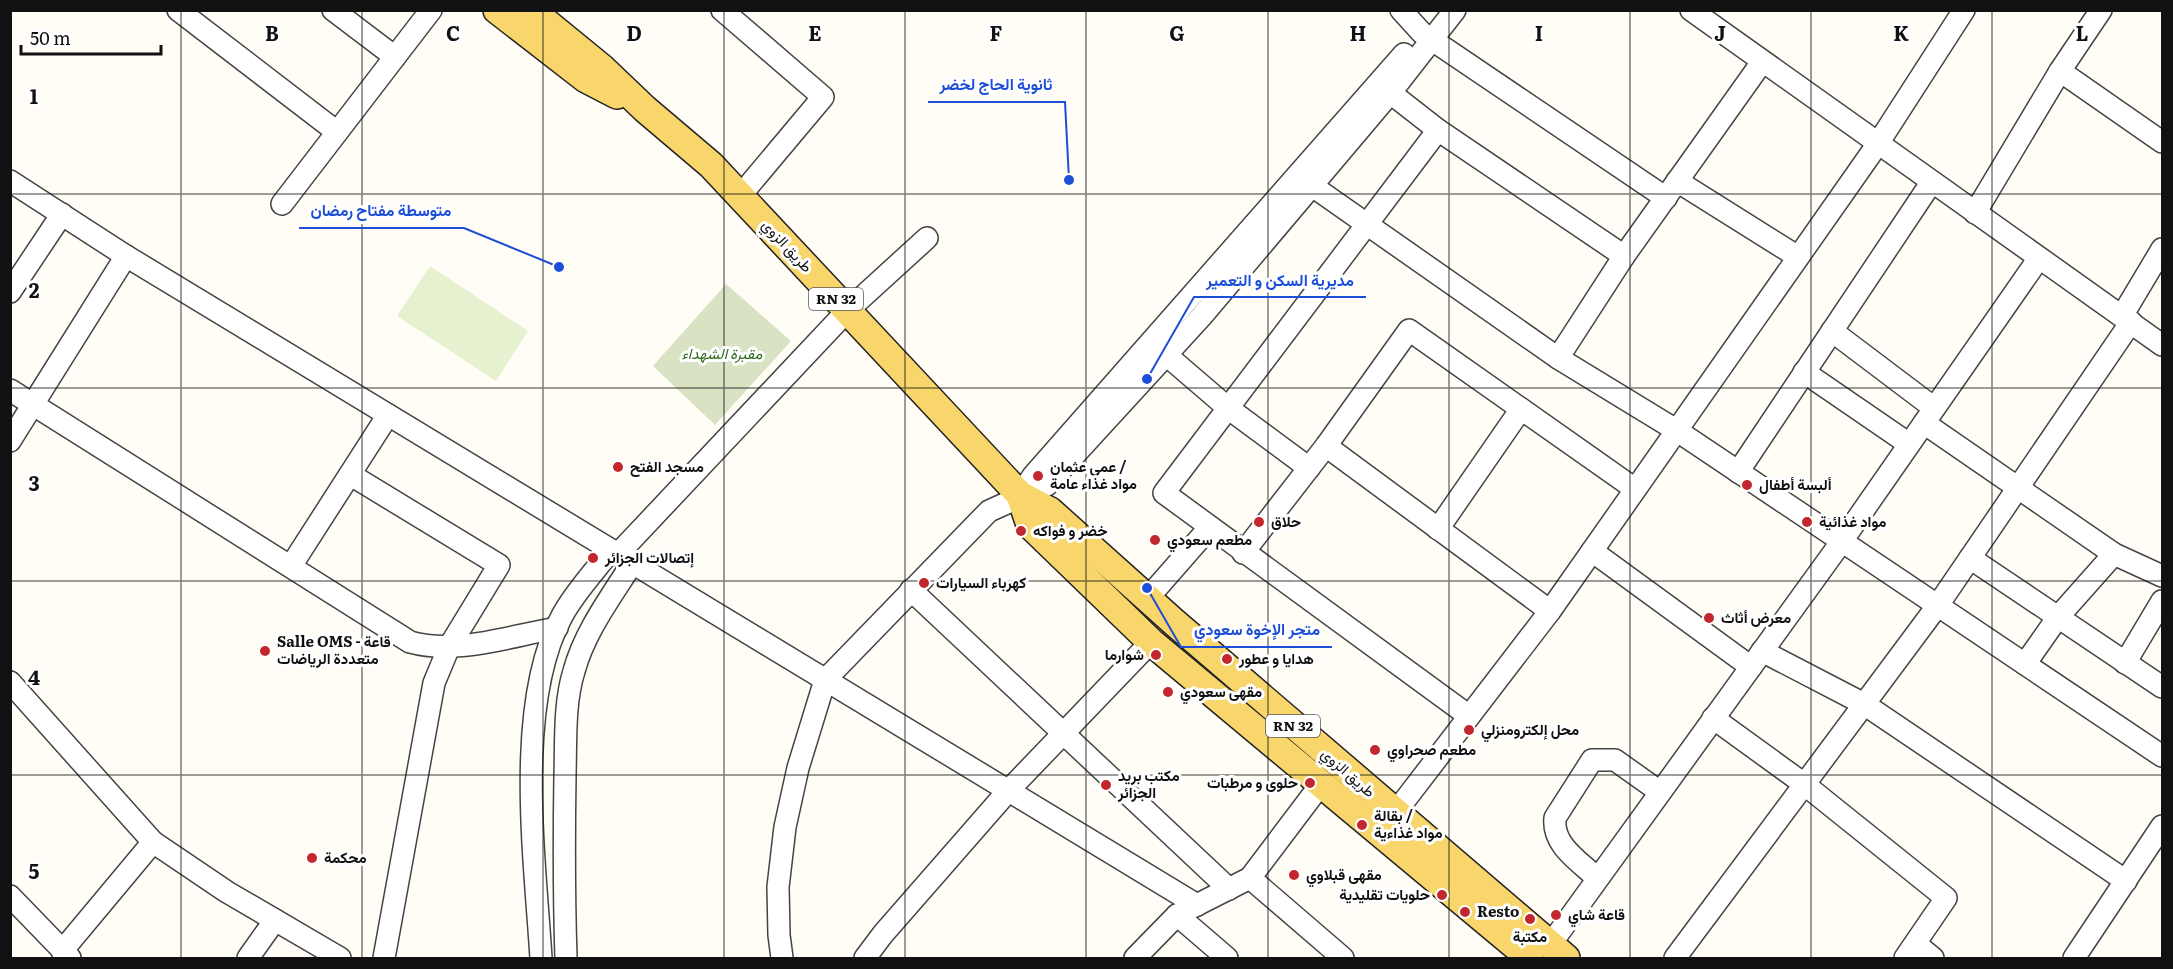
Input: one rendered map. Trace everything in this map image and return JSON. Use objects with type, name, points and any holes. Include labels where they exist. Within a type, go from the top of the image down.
[{"type":"main road","name":"طريق الزوي","points":[[497,10],[586,79],[645,109]]},
{"type":"main road","name":"طريق الزوي","points":[[531,10],[602,68],[645,109],[711,165],[1020,495],[1050,511],[1395,813],[1548,954]]},
{"type":"main road","name":"طريق الزوي","points":[[1020,495],[1030,525],[1151,642],[1321,784],[1548,954]]},
{"type":"street","points":[[178,10],[338,132]]},
{"type":"street","points":[[333,10],[395,57]]},
{"type":"street","points":[[282,204],[431,10]]},
{"type":"street","points":[[722,10],[823,97],[740,196]]},
{"type":"street","points":[[1401,10],[1427,37],[1672,190],[1798,257]]},
{"type":"street","points":[[1427,37],[1438,10]]},
{"type":"street","points":[[782,958],[778,886],[785,827],[798,768],[825,680],[989,511],[1020,495],[1033,476],[1158,349],[1427,37],[1455,10]]},
{"type":"street","points":[[1690,10],[1931,183],[2163,345]]},
{"type":"street","points":[[1395,813],[1550,611],[1877,144],[1964,10]]},
{"type":"street","points":[[1975,213],[2060,72],[2101,10]]},
{"type":"street","points":[[1558,358],[1624,256],[1762,62]]},
{"type":"street","points":[[2060,72],[2163,142]]},
{"type":"street","points":[[1384,88],[1438,130],[1624,256]]},
{"type":"street","points":[[1438,130],[1164,493],[1243,553],[1469,716]]},
{"type":"street","points":[[10,181],[126,256],[1197,905]]},
{"type":"street","points":[[1305,181],[1558,358],[1676,430],[2163,756]]},
{"type":"street","points":[[1738,472],[1931,183]]},
{"type":"street","points":[[10,292],[62,214]]},
{"type":"street","points":[[541,958],[534,855],[532,760],[536,700],[547,654],[562,615],[621,556],[847,311],[927,238]]},
{"type":"street","points":[[1675,958],[1938,605],[2018,488],[2126,319],[2163,249]]},
{"type":"street","points":[[10,441],[126,256]]},
{"type":"street","points":[[1548,954],[1597,878],[1842,541],[2039,258]]},
{"type":"street","points":[[1243,553],[1326,446],[1409,330],[1635,489]]},
{"type":"street","points":[[1832,331],[1929,416],[2018,488],[2114,554],[2163,576]]},
{"type":"street","points":[[1158,349],[1228,408],[1309,468]]},
{"type":"street","points":[[1804,372],[1910,444]]},
{"type":"street","points":[[10,390],[33,402],[410,642],[429,647],[449,647],[557,628]]},
{"type":"street","points":[[1438,529],[1521,409]]},
{"type":"street","points":[[291,566],[388,415]]},
{"type":"street","points":[[1326,446],[1550,611]]},
{"type":"street","points":[[351,475],[499,565],[449,647],[434,683],[384,958]]},
{"type":"street","points":[[1148,599],[1210,527]]},
{"type":"street","points":[[1592,551],[1756,659],[1864,704],[2126,881]]},
{"type":"street","points":[[2025,664],[2058,617],[2114,554]]},
{"type":"street","points":[[566,958],[563,867],[567,712],[573,672],[621,556]]},
{"type":"street","points":[[1970,558],[2163,687]]},
{"type":"street","points":[[911,590],[1229,889]]},
{"type":"street","points":[[2125,663],[2163,601]]},
{"type":"street","points":[[865,958],[883,934],[1008,791],[1151,642]]},
{"type":"street","points":[[10,682],[153,842],[200,875],[340,958]]},
{"type":"street","points":[[1713,718],[1804,784],[1946,898],[1910,951],[1933,958]]},
{"type":"street","points":[[1597,878],[1557,840],[1554,828],[1555,818],[1592,760],[1615,760],[1660,792]]},
{"type":"street","points":[[1135,958],[1177,915],[1250,878],[1321,784]]},
{"type":"street","points":[[2074,958],[2163,826]]},
{"type":"street","points":[[10,896],[66,955],[153,842]]},
{"type":"street","points":[[1250,878],[1343,958]]},
{"type":"street","points":[[1177,915],[1227,958]]},
{"type":"street","points":[[248,958],[274,920]]},
{"type":"green space","points":[[430,266],[528,331],[496,381],[397,316]]},
{"type":"green space","name":"مقبرة الشهداء","points":[[726,284],[791,341],[715,425],[653,366]]},
{"type":"place","name":"ثانوية الحاج لخضر","points":[[1069,180]]},
{"type":"place","name":"متوسطة مفتاح رمضان","points":[[559,267]]},
{"type":"place","name":"مديرية السكن و التعمير","points":[[1147,379]]},
{"type":"place","name":"مسجد الفتح","points":[[618,467]]},
{"type":"place","name":"عمي عثمان / مواد غذاء عامة","points":[[1038,476]]},
{"type":"place","name":"ألبسة أطفال","points":[[1747,485]]},
{"type":"place","name":"حلاق","points":[[1259,522]]},
{"type":"place","name":"مواد غذائية","points":[[1807,522]]},
{"type":"place","name":"خضر و فواكه","points":[[1021,531]]},
{"type":"place","name":"مطعم سعودي","points":[[1155,540]]},
{"type":"place","name":"إتصالات الجزائر","points":[[593,558]]},
{"type":"place","name":"كهرباء السيارات","points":[[924,583]]},
{"type":"place","name":"متجر الإخوة سعودي","points":[[1147,588]]},
{"type":"place","name":"معرض أثاث","points":[[1709,618]]},
{"type":"place","name":"Salle OMS - قاعة متعددة الرياضات","points":[[265,651]]},
{"type":"place","name":"شوارما","points":[[1156,655]]},
{"type":"place","name":"هدايا و عطور","points":[[1227,659]]},
{"type":"place","name":"مقهى سعودي","points":[[1168,692]]},
{"type":"place","name":"محل إلكترومنزلي","points":[[1469,730]]},
{"type":"place","name":"مطعم صحراوي","points":[[1375,750]]},
{"type":"place","name":"حلوى و مرطبات","points":[[1310,783]]},
{"type":"place","name":"مكتب بريد الجزائر","points":[[1106,785]]},
{"type":"place","name":"بقالة / مواد غذاءية","points":[[1362,825]]},
{"type":"place","name":"محكمة","points":[[312,858]]},
{"type":"place","name":"مقهى قبلاوي","points":[[1294,875]]},
{"type":"place","name":"حلويات تقليدية","points":[[1442,895]]},
{"type":"place","name":"Resto","points":[[1465,912]]},
{"type":"place","name":"قاعة شاي","points":[[1556,915]]},
{"type":"place","name":"مكتبة","points":[[1530,919]]}]
